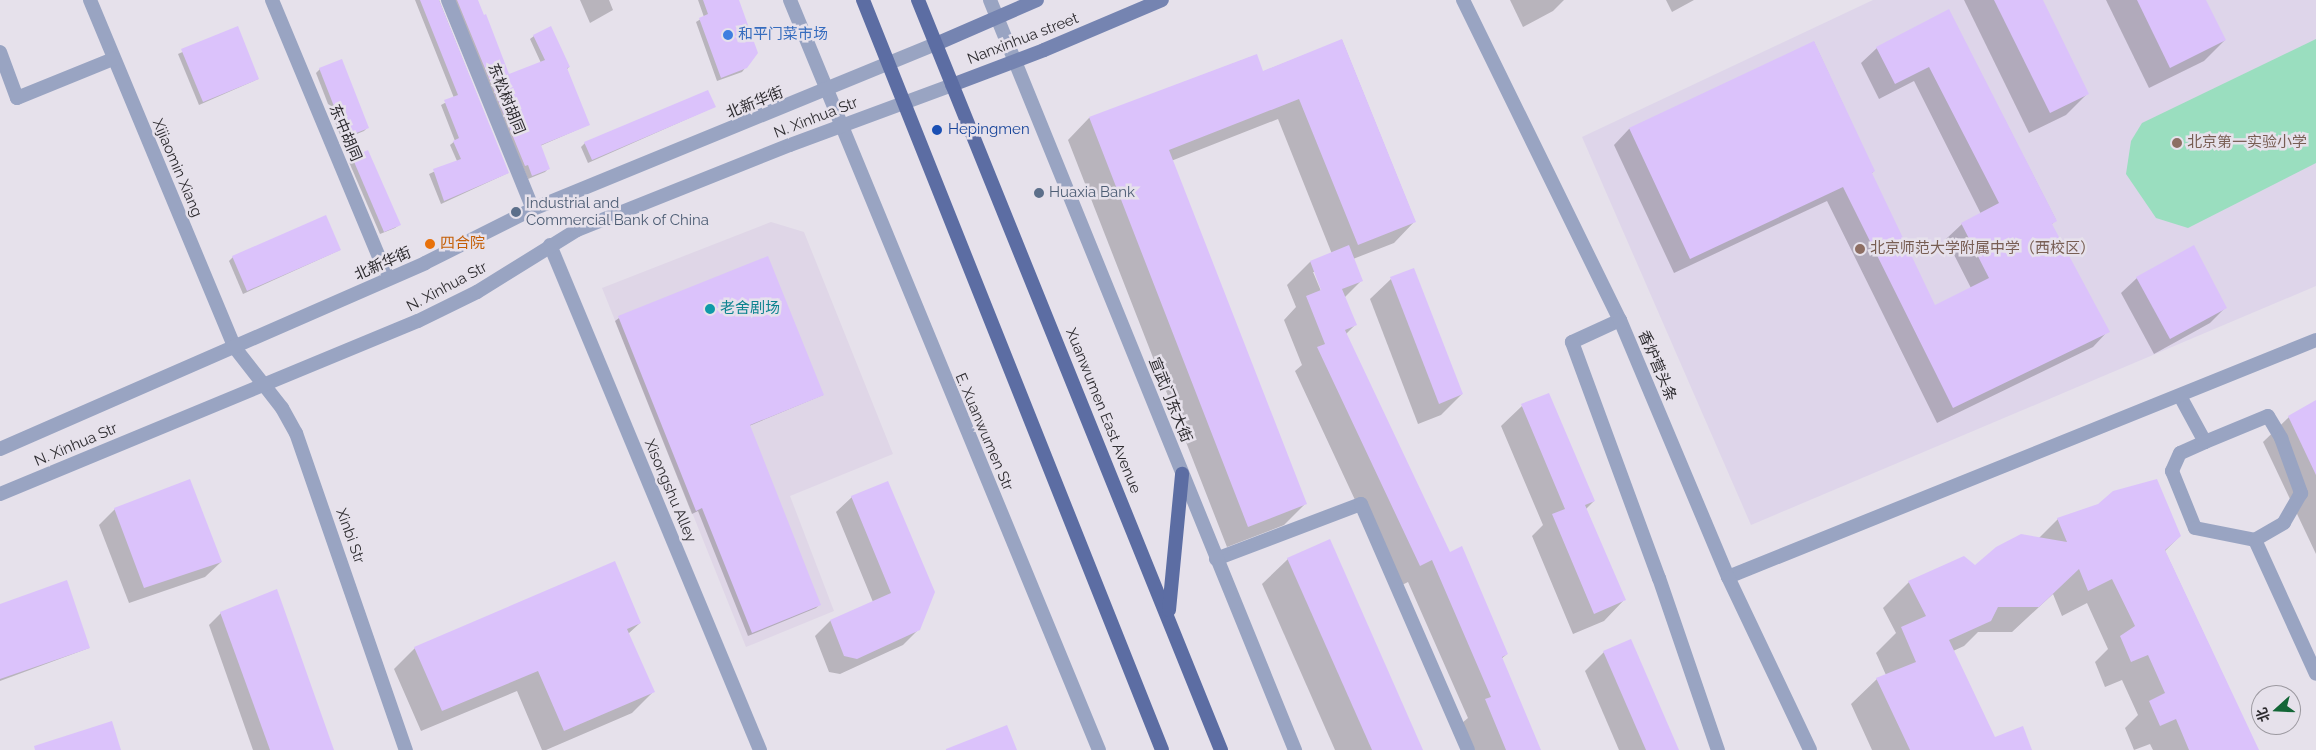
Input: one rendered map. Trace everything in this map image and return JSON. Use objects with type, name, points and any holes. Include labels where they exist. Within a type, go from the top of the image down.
[{"type":"main road","points":[[863,0],[1162,750]]},
{"type":"main road","name":"Xuanwumen East Avenue","points":[[918,0],[1222,750]]},
{"type":"main road","points":[[936,44],[1037,0]]},
{"type":"main road","name":"Nanxinhua street","points":[[952,84],[1015,61],[1162,0]]},
{"type":"main road","points":[[1168,613],[1182,474]]},
{"type":"street","name":"Xijiaomin Xiang","points":[[90,0],[235,348]]},
{"type":"street","name":"东中胡同","points":[[272,0],[388,279]]},
{"type":"street","name":"东松树胡同","points":[[448,0],[533,209]]},
{"type":"street","name":"E. Xuanwumen Str","points":[[790,0],[840,126],[1099,750]]},
{"type":"street","name":"宣武门东大街","points":[[990,0],[1216,560],[1295,750]]},
{"type":"street","name":"香炉营头条","points":[[1463,0],[1620,320],[1728,577],[1810,750]]},
{"type":"street","name":"北新华街","points":[[0,449],[235,348],[388,279],[533,209],[826,91],[936,44]]},
{"type":"street","points":[[0,52],[18,98],[113,59]]},
{"type":"street","name":"N. Xinhua Str","points":[[0,494],[418,322],[477,292],[577,230],[952,84]]},
{"type":"street","name":"Xisongshu Alley","points":[[550,245],[760,750]]},
{"type":"street","points":[[1620,320],[1572,342],[1659,578],[1718,750]]},
{"type":"street","points":[[1728,577],[2316,340]]},
{"type":"street","name":"Xinbi Str","points":[[235,348],[262,385],[282,408],[296,433],[406,750]]},
{"type":"street","points":[[2180,396],[2205,442]]},
{"type":"street","points":[[2268,416],[2280,438],[2301,493],[2284,523],[2255,540],[2196,528],[2172,470],[2180,453],[2268,416]]},
{"type":"street","points":[[1216,560],[1361,504],[1468,750]]},
{"type":"street","points":[[2255,540],[2316,674]]},
{"type":"shaded area","name":"北京师范大学附属中学（西校区）","points":[[1873,0],[2316,0],[2316,286],[1751,525],[1582,137]]},
{"type":"shaded area","points":[[771,222],[804,232],[893,454],[790,496],[834,611],[746,647],[602,288]]},
{"type":"green space","points":[[2316,39],[2316,163],[2188,228],[2156,218],[2126,174],[2131,141],[2142,123]]},
{"type":"building","points":[[420,0],[439,0],[509,173],[444,201],[433,169],[461,159],[453,141],[459,138],[444,100],[458,95]]},
{"type":"building","points":[[457,0],[478,0],[484,15],[486,14],[509,74],[545,60],[533,35],[551,26],[570,67],[567,68],[590,125],[541,145],[550,169],[532,176],[528,165],[525,166]]},
{"type":"building","name":"和平门菜市场","points":[[703,0],[739,0],[758,53],[747,68],[721,78],[699,18],[708,14]]},
{"type":"building","points":[[1994,0],[2043,0],[2089,94],[2050,113]]},
{"type":"building","points":[[2137,0],[2206,0],[2226,40],[2170,68]]},
{"type":"building","points":[[1949,9],[2057,221],[2052,224],[2110,332],[1953,408],[1843,187],[1690,259],[1629,128],[1814,41],[1875,171],[1872,173],[1935,305],[1989,278],[1961,223],[1999,203],[1929,67],[1895,84],[1876,47]]},
{"type":"building","points":[[238,26],[259,79],[203,102],[181,49]]},
{"type":"building","points":[[1342,39],[1416,222],[1358,245],[1299,99],[1169,150],[1307,504],[1248,527],[1089,117],[1257,54],[1263,71]]},
{"type":"building","points":[[342,59],[369,128],[346,137],[319,68]]},
{"type":"building","points":[[708,90],[716,107],[592,160],[584,142]]},
{"type":"building","points":[[368,150],[401,225],[384,232],[352,157]]},
{"type":"building","points":[[326,215],[341,250],[247,291],[232,256]]},
{"type":"building","points":[[1349,245],[1363,281],[1342,289],[1357,325],[1345,330],[1450,552],[1462,546],[1508,654],[1502,657],[1541,750],[1506,750],[1485,699],[1491,697],[1432,560],[1420,566],[1317,347],[1325,344],[1306,296],[1321,290],[1310,261]]},
{"type":"building","points":[[2194,245],[2227,308],[2170,339],[2136,277]]},
{"type":"building","points":[[768,256],[824,395],[750,425],[821,605],[752,633],[702,508],[696,511],[618,316]]},
{"type":"building","points":[[1414,268],[1463,394],[1439,404],[1390,277]]},
{"type":"building","points":[[1549,393],[1595,501],[1585,505],[1626,600],[1594,614],[1552,514],[1565,509],[1521,404]]},
{"type":"building","points":[[2316,400],[2316,475],[2288,416]]},
{"type":"building","points":[[190,479],[222,562],[144,588],[114,508]]},
{"type":"building","points":[[2157,479],[2181,536],[2165,550],[2259,750],[2189,750],[2176,719],[2160,726],[2149,701],[2165,693],[2148,655],[2131,662],[2120,636],[2135,626],[2112,579],[2088,591],[2079,569],[2039,607],[1998,607],[1991,621],[1949,640],[1995,737],[2023,726],[2032,750],[1910,750],[1876,678],[1916,662],[1901,627],[1926,616],[1908,581],[1964,556],[1975,565],[1996,547],[2021,534],[2067,542],[2057,518],[2098,504],[2113,491]]},
{"type":"building","points":[[888,481],[935,592],[920,630],[857,659],[844,656],[830,620],[891,593],[851,496]]},
{"type":"building","points":[[1330,539],[1423,750],[1372,750],[1287,558]]},
{"type":"building","points":[[615,561],[641,623],[627,629],[655,692],[564,731],[538,671],[442,711],[414,647]]},
{"type":"building","points":[[67,580],[90,648],[0,679],[0,604]]},
{"type":"building","points":[[277,589],[334,750],[270,750],[220,612]]},
{"type":"building","points":[[1631,639],[1679,750],[1646,750],[1603,651]]},
{"type":"building","points":[[112,721],[121,750],[35,750],[34,746]]},
{"type":"building","points":[[1007,725],[1017,750],[946,750],[946,749]]},
{"type":"place","name":"和平门菜市场","points":[[728,35]]},
{"type":"place","name":"Hepingmen","points":[[937,130]]},
{"type":"place","name":"北京第一实验小学","points":[[2177,143]]},
{"type":"place","name":"Huaxia Bank","points":[[1039,193]]},
{"type":"place","name":"Industrial and Commercial Bank of China","points":[[516,212]]},
{"type":"place","name":"四合院","points":[[430,244]]},
{"type":"place","name":"北京师范大学附属中学（西校区）","points":[[1860,249]]},
{"type":"place","name":"老舍剧场","points":[[710,309]]}]
